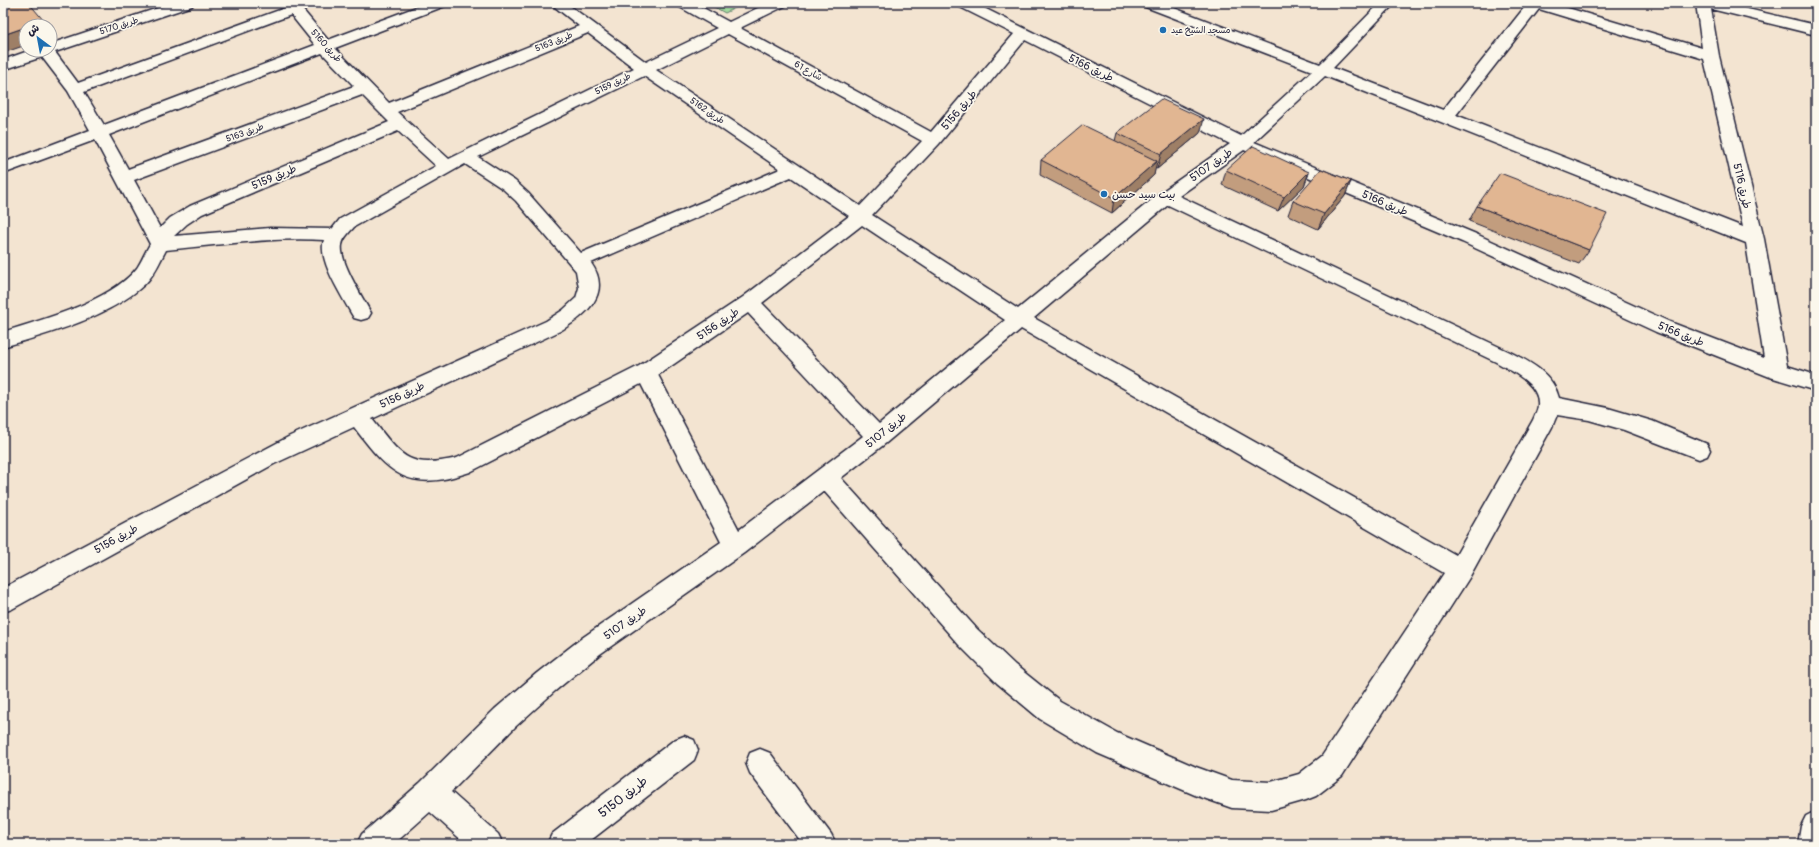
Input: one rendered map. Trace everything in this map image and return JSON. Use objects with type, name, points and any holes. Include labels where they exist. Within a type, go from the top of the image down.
[{"type":"street","name":"طريق 5170","points":[[58,46],[187,3]]},
{"type":"street","points":[[3,169],[440,3]]},
{"type":"street","name":"طريق 5162","points":[[557,3],[588,28],[645,69],[794,169],[860,216],[1019,319],[1460,570]]},
{"type":"street","name":"شارع 61","points":[[683,3],[933,140]]},
{"type":"street","name":"طريق 5159","points":[[336,235],[352,221],[456,162],[780,3]]},
{"type":"street","name":"طريق 5166","points":[[963,3],[1241,143],[1469,238],[1663,327],[1777,371],[1816,383]]},
{"type":"street","points":[[1148,3],[1322,71],[1446,117],[1755,239]]},
{"type":"street","points":[[1174,13],[1189,3]]},
{"type":"street","name":"طريق 5107","points":[[372,844],[430,793],[505,718],[546,682],[591,646],[735,546],[878,437],[1166,196],[1259,129],[1322,71],[1388,3]]},
{"type":"street","points":[[1446,117],[1536,3],[1711,56]]},
{"type":"street","points":[[1704,3],[1816,30]]},
{"type":"street","name":"طريق 5116","points":[[1704,3],[1711,56],[1755,239],[1777,371]]},
{"type":"street","points":[[75,90],[292,6]]},
{"type":"street","name":"طريق 5160","points":[[292,6],[325,47],[400,124]]},
{"type":"street","name":"طريق 5163","points":[[387,110],[588,28]]},
{"type":"street","name":"طريق 5156","points":[[358,416],[391,459],[404,468],[421,473],[442,472],[462,466],[646,372],[750,302],[860,216],[933,140],[1022,34]]},
{"type":"street","points":[[3,65],[23,58]]},
{"type":"street","points":[[52,58],[75,90],[100,133],[159,244],[250,235],[315,233],[336,235],[332,247],[334,258],[361,314]]},
{"type":"street","name":"طريق 5163","points":[[124,177],[365,88]]},
{"type":"street","points":[[400,124],[456,162]]},
{"type":"street","name":"طريق 5159","points":[[3,340],[86,310],[118,295],[140,278],[166,232],[178,220],[196,210],[400,124]]},
{"type":"street","name":"طريق 5156","points":[[3,601],[266,458],[567,318],[579,309],[586,299],[590,288],[590,278],[578,261],[522,197],[509,185],[456,162]]},
{"type":"street","points":[[578,261],[794,169]]},
{"type":"street","points":[[826,477],[968,637],[1006,674],[1050,710],[1107,743],[1232,794],[1271,796],[1306,786],[1332,766],[1460,570],[1544,421],[1549,405],[1544,387],[1527,370],[1166,196]]},
{"type":"street","points":[[750,302],[878,437]]},
{"type":"street","points":[[646,372],[735,546]]},
{"type":"street","points":[[1549,405],[1607,415],[1638,424],[1699,450]]},
{"type":"street","name":"طريق 5150","points":[[562,844],[684,750]]},
{"type":"street","points":[[760,763],[821,844]]},
{"type":"street","points":[[430,793],[488,844]]},
{"type":"street","points":[[1814,844],[1816,826]]},
{"type":"green space","points":[[707,3],[745,3],[725,13]]},
{"type":"building","points":[[3,3],[29,3],[42,18],[18,18],[18,30],[3,35]]},
{"type":"building","points":[[1161,99],[1204,119],[1161,154],[1117,133]]},
{"type":"building","name":"بيت سيد حسن","points":[[1083,125],[1157,161],[1114,198],[1041,160]]},
{"type":"building","points":[[1253,146],[1309,172],[1284,197],[1226,170]]},
{"type":"building","points":[[1321,169],[1351,181],[1324,214],[1293,201]]},
{"type":"building","points":[[1500,173],[1607,214],[1589,250],[1477,206]]},
{"type":"place","name":"مسجد الشيخ عيد","points":[[1163,30]]},
{"type":"place","name":"بيت سيد حسن","points":[[1104,194]]}]
